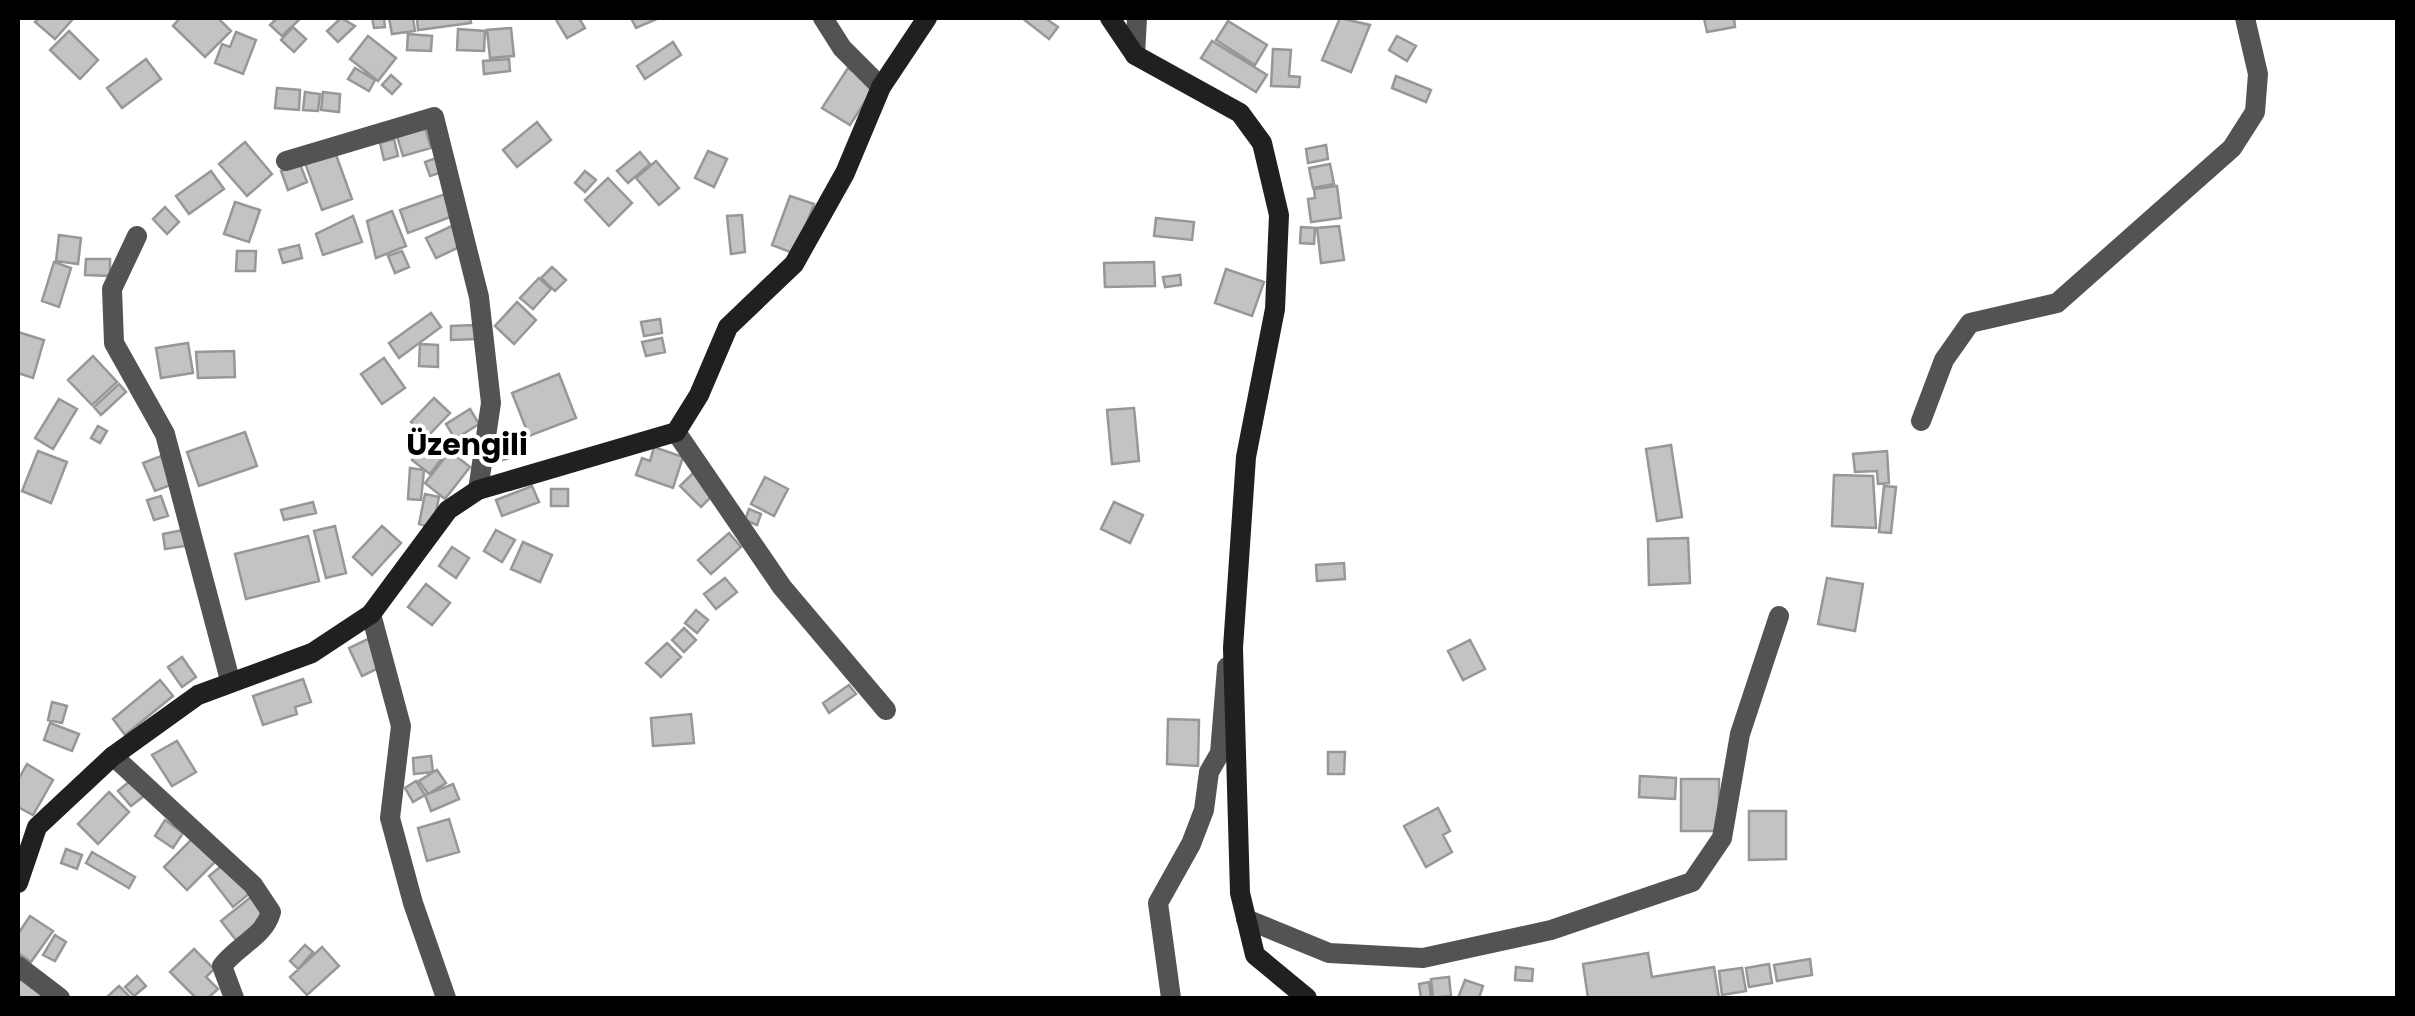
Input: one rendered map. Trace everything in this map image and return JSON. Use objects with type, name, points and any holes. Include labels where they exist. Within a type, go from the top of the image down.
[{"type":"street","points":[[823,18],[842,48],[881,87]]},
{"type":"street","points":[[18,884],[37,827],[113,756],[198,695],[230,680],[312,653],[371,614],[448,510],[478,490],[676,432],[699,395],[728,327],[794,264],[845,173],[881,87],[927,18]]},
{"type":"street","points":[[1110,18],[1135,55],[1240,113],[1262,143],[1279,215],[1276,309],[1246,457],[1233,651],[1220,753],[1210,772],[1204,810],[1191,844],[1158,903],[1171,998]]},
{"type":"street","points":[[1135,55],[1137,18]]},
{"type":"street","points":[[1922,421],[1944,360],[1970,323],[2057,303],[2232,148],[2255,112],[2258,74],[2245,18]]},
{"type":"street","points":[[286,161],[434,117],[480,312],[491,403],[478,490]]},
{"type":"street","points":[[136,236],[112,289],[114,343],[166,434],[230,680]]},
{"type":"street","points":[[676,432],[782,587],[886,710]]},
{"type":"street","points":[[371,614],[401,726],[390,818],[412,903],[446,998]]},
{"type":"street","points":[[1246,919],[1330,953],[1423,958],[1551,930],[1692,882],[1722,838],[1740,734],[1779,616]]},
{"type":"street","points":[[1233,651],[1240,893],[1255,955],[1307,998]]},
{"type":"street","points":[[113,756],[253,885],[271,912],[267,928],[233,952],[222,966],[234,998]]},
{"type":"street","points":[[18,966],[60,998]]},
{"type":"building","points":[[39,18],[72,20],[55,39],[35,22]]},
{"type":"building","points":[[180,18],[218,18],[231,31],[205,57],[173,26]]},
{"type":"building","points":[[277,18],[301,18],[282,36],[270,25]]},
{"type":"building","points":[[341,18],[355,26],[338,42],[327,31]]},
{"type":"building","points":[[372,18],[384,18],[385,27],[374,28]]},
{"type":"building","points":[[389,18],[413,18],[415,31],[392,34]]},
{"type":"building","points":[[417,18],[470,18],[471,23],[418,30]]},
{"type":"building","points":[[555,18],[579,18],[585,28],[567,38]]},
{"type":"building","points":[[631,18],[659,18],[636,28]]},
{"type":"building","points":[[1022,18],[1045,18],[1058,27],[1049,39]]},
{"type":"building","points":[[1340,18],[1370,25],[1351,72],[1322,60]]},
{"type":"building","points":[[1704,18],[1734,18],[1735,27],[1707,32]]},
{"type":"building","points":[[1228,21],[1267,45],[1255,65],[1216,40]]},
{"type":"building","points":[[293,27],[306,39],[294,52],[281,40]]},
{"type":"building","points":[[511,28],[514,56],[490,58],[487,30]]},
{"type":"building","points":[[458,29],[485,31],[484,51],[457,50]]},
{"type":"building","points":[[69,31],[98,60],[80,79],[50,50]]},
{"type":"building","points":[[236,32],[256,40],[243,74],[215,63],[222,44],[230,47]]},
{"type":"building","points":[[408,34],[432,36],[431,51],[407,50]]},
{"type":"building","points":[[368,36],[396,58],[378,81],[350,59]]},
{"type":"building","points":[[1397,36],[1416,46],[1407,61],[1389,50]]},
{"type":"building","points":[[1212,41],[1267,75],[1256,92],[1201,58]]},
{"type":"building","points":[[673,42],[681,55],[645,79],[637,66]]},
{"type":"building","points":[[1273,49],[1291,50],[1289,76],[1300,77],[1299,87],[1271,86]]},
{"type":"building","points":[[146,59],[161,79],[122,108],[107,88]]},
{"type":"building","points":[[509,59],[510,71],[484,74],[483,61]]},
{"type":"building","points":[[355,68],[375,80],[369,91],[348,79]]},
{"type":"building","points":[[848,68],[875,86],[850,125],[822,108]]},
{"type":"building","points":[[391,75],[401,84],[392,94],[382,85]]},
{"type":"building","points":[[1396,76],[1431,90],[1426,102],[1392,88]]},
{"type":"building","points":[[277,88],[300,90],[299,110],[275,108]]},
{"type":"building","points":[[305,92],[320,94],[318,111],[303,110]]},
{"type":"building","points":[[323,92],[340,94],[339,112],[321,110]]},
{"type":"building","points":[[537,122],[551,140],[517,167],[503,150]]},
{"type":"building","points":[[425,128],[431,148],[403,156],[397,136]]},
{"type":"building","points":[[394,139],[398,156],[384,160],[380,143]]},
{"type":"building","points":[[245,142],[272,174],[247,196],[219,164]]},
{"type":"building","points":[[1326,145],[1328,159],[1308,163],[1306,149]]},
{"type":"building","points":[[708,151],[727,159],[714,187],[695,178]]},
{"type":"building","points":[[335,152],[352,199],[322,210],[305,163]]},
{"type":"building","points":[[640,152],[650,164],[628,183],[617,171]]},
{"type":"building","points":[[442,156],[446,171],[430,176],[425,162]]},
{"type":"building","points":[[656,161],[679,188],[659,205],[636,178]]},
{"type":"building","points":[[300,164],[307,182],[288,190],[281,171]]},
{"type":"building","points":[[1330,164],[1334,184],[1313,188],[1309,168]]},
{"type":"building","points":[[211,171],[224,189],[189,214],[176,196]]},
{"type":"building","points":[[585,171],[596,180],[585,192],[575,183]]},
{"type":"building","points":[[608,178],[632,203],[609,226],[585,200]]},
{"type":"building","points":[[1337,186],[1341,218],[1311,222],[1308,199],[1315,198],[1314,189]]},
{"type":"building","points":[[445,194],[453,216],[408,233],[400,210]]},
{"type":"building","points":[[790,196],[814,204],[795,254],[772,245]]},
{"type":"building","points":[[235,202],[260,210],[249,242],[224,234]]},
{"type":"building","points":[[165,207],[179,222],[167,234],[153,219]]},
{"type":"building","points":[[392,211],[406,246],[376,258],[367,221]]},
{"type":"building","points":[[742,215],[745,252],[731,254],[727,216]]},
{"type":"building","points":[[353,216],[362,242],[323,255],[316,234]]},
{"type":"building","points":[[1156,218],[1194,222],[1192,240],[1154,236]]},
{"type":"building","points":[[454,225],[464,245],[436,258],[426,238]]},
{"type":"building","points":[[1339,226],[1344,260],[1321,263],[1317,228]]},
{"type":"building","points":[[1301,227],[1315,228],[1314,244],[1300,243]]},
{"type":"building","points":[[59,235],[81,238],[78,264],[56,261]]},
{"type":"building","points":[[299,245],[302,258],[283,263],[279,250]]},
{"type":"building","points":[[237,251],[256,251],[255,271],[236,271]]},
{"type":"building","points":[[402,251],[409,267],[395,273],[388,256]]},
{"type":"building","points":[[86,259],[110,259],[110,276],[85,275]]},
{"type":"building","points":[[54,262],[71,268],[59,307],[42,301]]},
{"type":"building","points":[[1154,262],[1155,286],[1105,287],[1104,263]]},
{"type":"building","points":[[552,267],[566,280],[555,291],[541,278]]},
{"type":"building","points":[[1226,269],[1264,282],[1252,316],[1215,303]]},
{"type":"building","points":[[1180,275],[1181,285],[1165,287],[1163,277]]},
{"type":"building","points":[[539,278],[551,289],[533,309],[520,298]]},
{"type":"building","points":[[517,302],[536,320],[514,344],[495,326]]},
{"type":"building","points":[[431,313],[441,327],[399,358],[389,343]]},
{"type":"building","points":[[660,319],[662,333],[644,336],[641,322]]},
{"type":"building","points":[[476,325],[477,339],[451,340],[451,326]]},
{"type":"building","points":[[18,332],[44,340],[33,378],[18,373]]},
{"type":"building","points":[[662,338],[665,352],[646,356],[642,342]]},
{"type":"building","points":[[188,343],[193,373],[161,378],[156,348]]},
{"type":"building","points":[[420,344],[438,345],[438,367],[419,366]]},
{"type":"building","points":[[234,351],[235,377],[198,378],[196,352]]},
{"type":"building","points":[[93,356],[117,382],[92,405],[68,380]]},
{"type":"building","points":[[384,358],[405,388],[382,404],[361,374]]},
{"type":"building","points":[[559,374],[576,418],[529,436],[512,393]]},
{"type":"building","points":[[119,384],[126,392],[101,415],[94,407]]},
{"type":"building","points":[[434,398],[450,413],[427,437],[411,422]]},
{"type":"building","points":[[59,399],[77,409],[53,449],[35,438]]},
{"type":"building","points":[[1134,408],[1139,461],[1112,464],[1107,410]]},
{"type":"building","points":[[470,409],[479,424],[455,439],[446,424]]},
{"type":"building","points":[[98,426],[107,431],[100,443],[91,438]]},
{"type":"building","points":[[245,432],[257,466],[199,486],[187,452]]},
{"type":"building","points":[[431,435],[449,449],[430,474],[412,460]]},
{"type":"building","points":[[514,439],[519,455],[503,460],[498,444]]},
{"type":"building","points":[[1671,445],[1682,517],[1657,521],[1646,449]]},
{"type":"building","points":[[654,447],[683,457],[673,488],[636,475],[642,458],[650,461]]},
{"type":"building","points":[[38,451],[67,462],[51,503],[22,491]]},
{"type":"building","points":[[450,451],[470,467],[445,499],[425,483]]},
{"type":"building","points":[[1887,451],[1889,483],[1878,484],[1877,471],[1855,472],[1853,454]]},
{"type":"building","points":[[161,456],[173,484],[155,491],[143,463]]},
{"type":"building","points":[[410,468],[424,470],[421,500],[408,499]]},
{"type":"building","points":[[693,473],[714,494],[701,507],[680,486]]},
{"type":"building","points":[[1834,475],[1873,476],[1876,528],[1832,526]]},
{"type":"building","points":[[765,477],[788,489],[774,516],[751,504]]},
{"type":"building","points":[[532,486],[539,502],[502,516],[496,500]]},
{"type":"building","points":[[1884,486],[1896,487],[1891,533],[1879,532]]},
{"type":"building","points":[[551,489],[568,489],[568,506],[551,506]]},
{"type":"building","points":[[425,494],[439,497],[433,527],[419,524]]},
{"type":"building","points":[[161,496],[168,516],[154,520],[147,500]]},
{"type":"building","points":[[313,502],[316,513],[284,520],[281,510]]},
{"type":"building","points":[[1114,502],[1143,515],[1130,543],[1101,529]]},
{"type":"building","points":[[749,509],[761,514],[757,525],[745,520]]},
{"type":"building","points":[[335,526],[346,573],[326,578],[314,531]]},
{"type":"building","points":[[382,526],[401,543],[372,575],[353,557]]},
{"type":"building","points":[[188,529],[191,545],[165,549],[163,534]]},
{"type":"building","points":[[496,530],[515,540],[502,562],[484,551]]},
{"type":"building","points":[[729,533],[741,547],[711,574],[698,560]]},
{"type":"building","points":[[308,536],[319,581],[246,599],[235,554]]},
{"type":"building","points":[[1688,538],[1690,583],[1649,585],[1648,539]]},
{"type":"building","points":[[523,542],[552,555],[540,582],[511,569]]},
{"type":"building","points":[[452,547],[469,558],[456,578],[439,566]]},
{"type":"building","points":[[1344,563],[1345,579],[1317,581],[1316,565]]},
{"type":"building","points":[[725,578],[737,592],[716,609],[704,594]]},
{"type":"building","points":[[1827,578],[1863,584],[1855,631],[1818,624]]},
{"type":"building","points":[[426,584],[450,603],[432,625],[408,607]]},
{"type":"building","points":[[696,610],[708,620],[697,633],[685,623]]},
{"type":"building","points":[[684,628],[696,640],[684,652],[672,640]]},
{"type":"building","points":[[368,639],[381,667],[362,676],[349,648]]},
{"type":"building","points":[[1470,640],[1485,669],[1463,680],[1448,651]]},
{"type":"building","points":[[667,643],[681,657],[661,677],[646,663]]},
{"type":"building","points":[[182,657],[196,677],[182,687],[168,667]]},
{"type":"building","points":[[303,679],[311,702],[295,707],[297,714],[263,725],[253,696]]},
{"type":"building","points":[[160,680],[173,696],[125,735],[113,719]]},
{"type":"building","points":[[849,685],[856,694],[829,713],[823,703]]},
{"type":"building","points":[[52,702],[67,706],[62,723],[48,720]]},
{"type":"building","points":[[691,714],[694,743],[653,746],[651,718]]},
{"type":"building","points":[[1168,719],[1199,720],[1198,766],[1167,764]]},
{"type":"building","points":[[50,723],[79,734],[72,751],[44,740]]},
{"type":"building","points":[[177,741],[196,772],[172,786],[152,755]]},
{"type":"building","points":[[1328,752],[1345,752],[1344,774],[1328,774]]},
{"type":"building","points":[[431,756],[433,772],[414,774],[413,758]]},
{"type":"building","points":[[27,764],[53,780],[33,815],[18,807],[18,780]]},
{"type":"building","points":[[437,770],[446,783],[428,794],[419,781]]},
{"type":"building","points":[[1640,776],[1676,778],[1675,799],[1639,797]]},
{"type":"building","points":[[1681,779],[1719,779],[1719,831],[1681,831]]},
{"type":"building","points":[[131,780],[144,796],[131,806],[118,791]]},
{"type":"building","points":[[416,781],[425,795],[413,802],[405,788]]},
{"type":"building","points":[[453,784],[459,799],[431,811],[425,795]]},
{"type":"building","points":[[109,792],[129,812],[98,844],[78,824]]},
{"type":"building","points":[[1438,808],[1450,831],[1443,835],[1452,852],[1426,867],[1404,826]]},
{"type":"building","points":[[1749,811],[1786,811],[1786,859],[1749,860]]},
{"type":"building","points":[[449,819],[459,852],[427,861],[418,828]]},
{"type":"building","points":[[165,820],[183,833],[173,848],[155,836]]},
{"type":"building","points":[[192,839],[215,862],[187,890],[164,867]]},
{"type":"building","points":[[66,849],[82,855],[77,869],[61,863]]},
{"type":"building","points":[[92,852],[135,877],[129,888],[86,863]]},
{"type":"building","points":[[225,863],[250,893],[233,907],[209,876]]},
{"type":"building","points":[[251,897],[266,915],[236,940],[221,921]]},
{"type":"building","points":[[30,916],[53,931],[31,962],[18,953],[18,934]]},
{"type":"building","points":[[55,935],[66,942],[55,961],[43,955]]},
{"type":"building","points":[[305,945],[313,952],[298,969],[290,961]]},
{"type":"building","points":[[322,947],[339,966],[307,995],[290,977]]},
{"type":"building","points":[[194,949],[214,969],[206,977],[218,989],[208,998],[196,998],[170,972]]},
{"type":"building","points":[[1648,953],[1652,977],[1714,967],[1719,998],[1588,998],[1583,964]]},
{"type":"building","points":[[1810,959],[1812,975],[1777,981],[1774,965]]},
{"type":"building","points":[[1769,964],[1772,983],[1749,987],[1746,968]]},
{"type":"building","points":[[1516,967],[1533,969],[1532,981],[1515,980]]},
{"type":"building","points":[[1742,968],[1746,991],[1722,995],[1719,971]]},
{"type":"building","points":[[25,974],[49,998],[18,998],[18,983]]},
{"type":"building","points":[[137,976],[146,986],[134,996],[125,987]]},
{"type":"building","points":[[1449,977],[1451,996],[1433,998],[1431,979]]},
{"type":"building","points":[[1465,980],[1483,986],[1479,998],[1458,998]]},
{"type":"building","points":[[1429,982],[1431,998],[1421,998],[1419,984]]},
{"type":"building","points":[[119,986],[131,998],[106,998]]},
{"type":"district","name":"Üzengili","points":[[467,445]]}]
